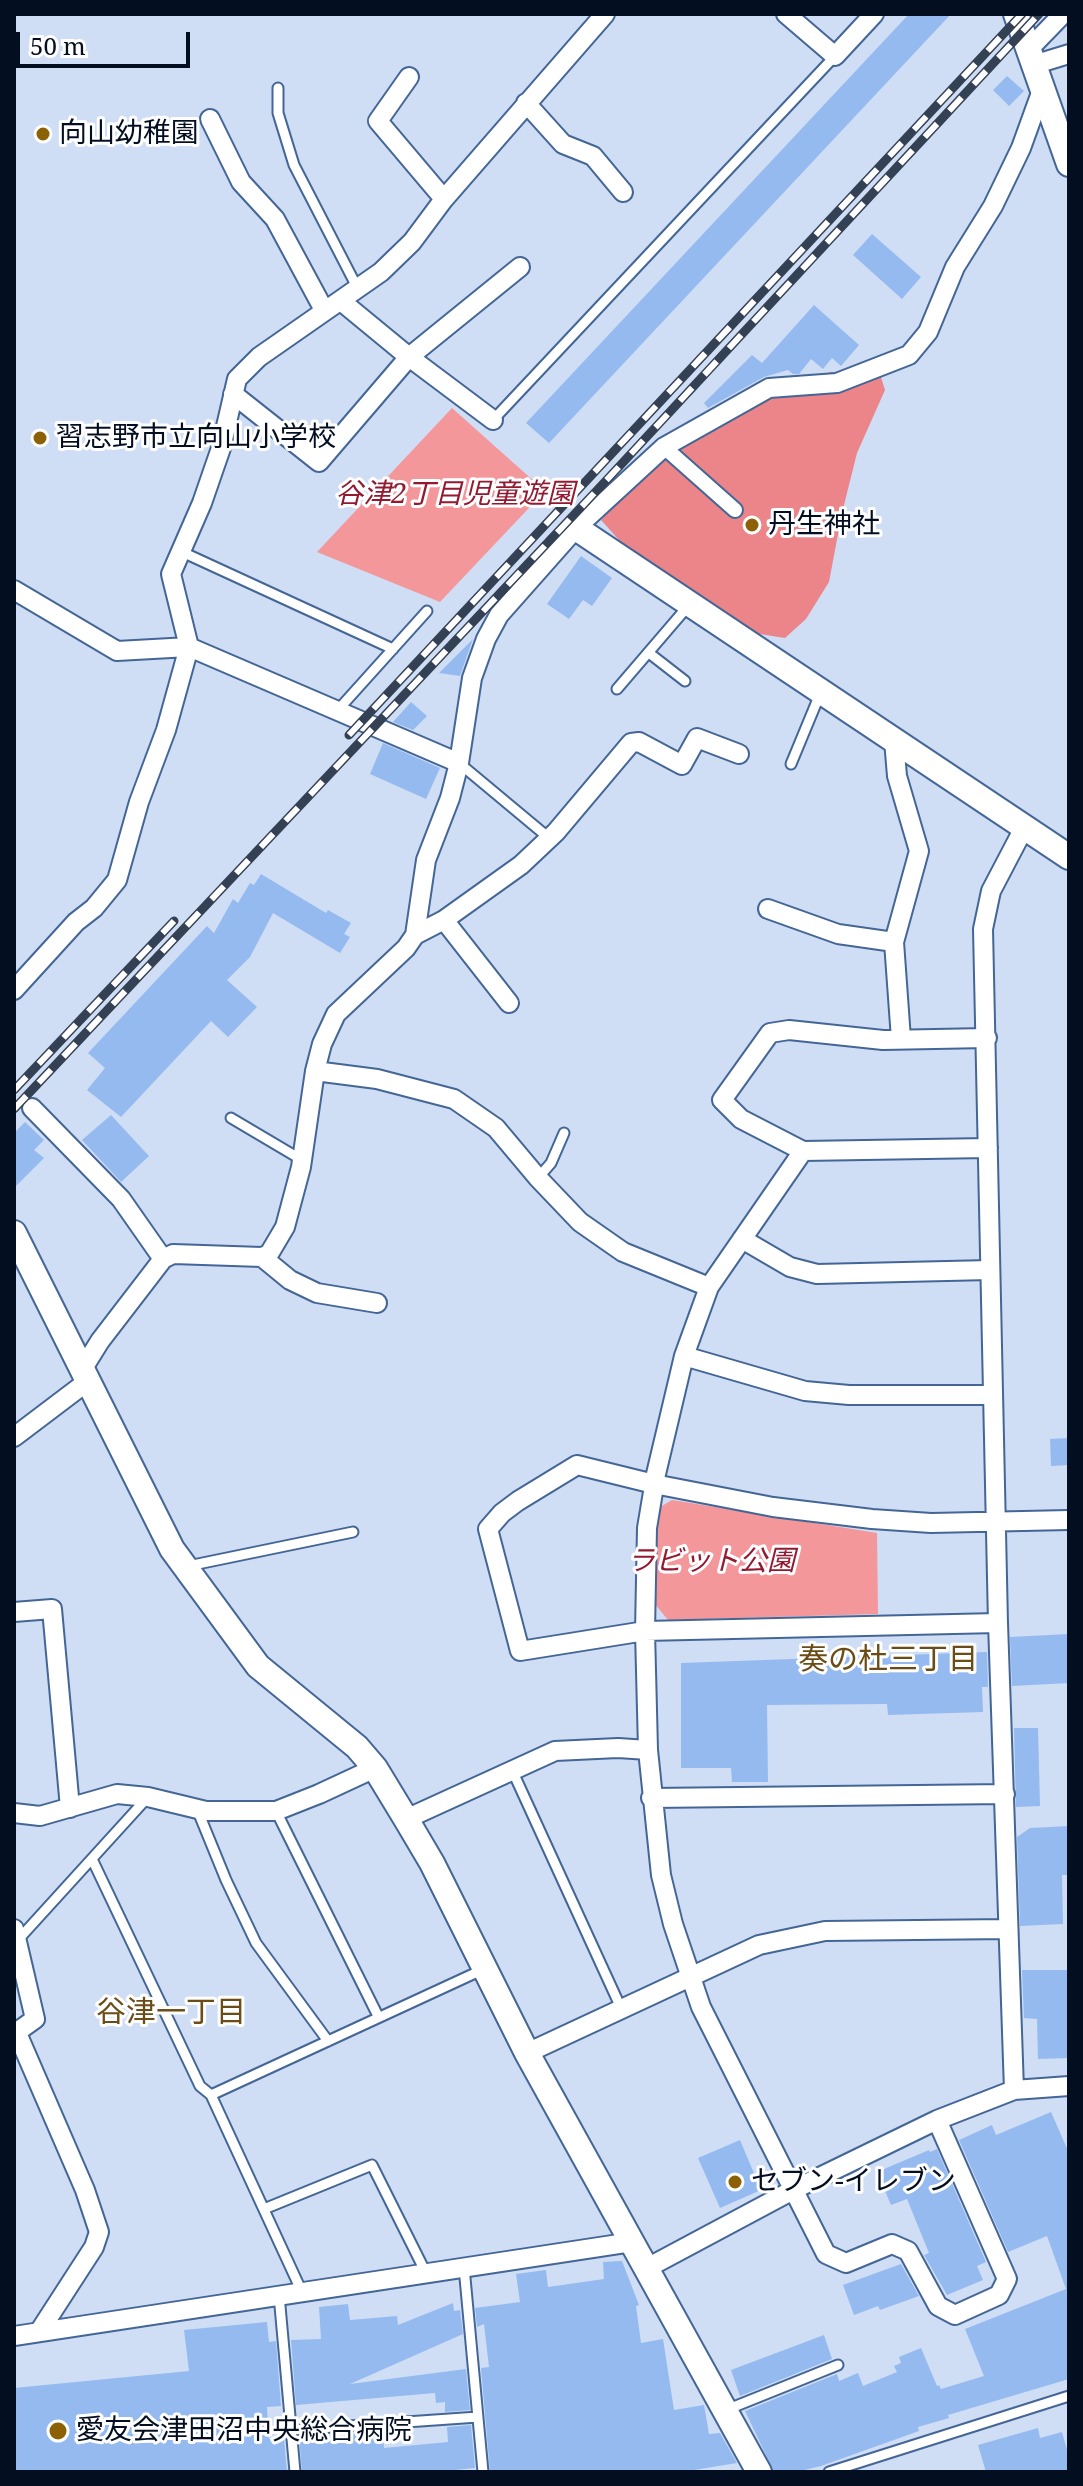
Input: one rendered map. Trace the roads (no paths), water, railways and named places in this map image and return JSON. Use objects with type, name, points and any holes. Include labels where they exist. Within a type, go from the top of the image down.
[{"type":"street","points":[[14,990],[117,880],[139,802],[166,730],[189,647],[171,574],[202,503],[221,448],[237,379],[259,357],[381,272],[412,242],[444,199],[605,14]]},
{"type":"street","points":[[786,14],[835,56],[874,14]]},
{"type":"street","points":[[1016,14],[1069,164]]},
{"type":"street","points":[[1030,58],[1063,14]]},
{"type":"street","points":[[1030,58],[1069,54]]},
{"type":"street","points":[[409,77],[378,121],[444,199]]},
{"type":"street","points":[[14,1437],[85,1375],[100,1341],[163,1259],[173,1254],[262,1257],[269,1254],[285,1227],[302,1160],[322,1044],[336,1014],[406,948],[415,935],[426,860],[450,798],[459,763],[472,678],[486,639],[499,615],[576,528],[664,447],[769,388],[837,383],[909,355],[928,332],[955,267],[993,206],[1021,148],[1042,90]]},
{"type":"street","points":[[526,103],[563,144],[593,156],[623,192]]},
{"type":"street","points":[[210,119],[241,182],[275,219],[333,306],[409,357],[493,420]]},
{"type":"street","points":[[233,394],[319,462],[409,357],[520,267]]},
{"type":"street","points":[[664,447],[735,510]]},
{"type":"street","points":[[576,528],[1069,857]]},
{"type":"street","points":[[14,590],[117,651],[189,647],[459,763]]},
{"type":"street","points":[[415,935],[444,920],[521,865],[549,838],[631,743],[639,742],[682,765],[697,738],[739,754]]},
{"type":"street","points":[[894,740],[897,776],[919,851],[894,942],[901,1039]]},
{"type":"street","points":[[1014,2090],[998,1623],[983,929],[991,891],[1024,828]]},
{"type":"street","points":[[768,909],[838,934],[894,942]]},
{"type":"street","points":[[444,920],[509,1003]]},
{"type":"street","points":[[987,1038],[883,1040],[789,1030],[770,1033],[722,1100],[741,1119],[803,1151],[988,1148]]},
{"type":"street","points":[[315,1071],[377,1079],[454,1099],[496,1128],[580,1222],[623,1252],[709,1287]]},
{"type":"street","points":[[32,1108],[121,1199],[163,1259]]},
{"type":"street","points":[[803,1151],[709,1287],[684,1356],[654,1484],[647,1528],[645,1631],[651,1798],[661,1875],[689,1977],[715,2038],[826,2254],[846,2263],[892,2244],[908,2251],[938,2306],[955,2315],[999,2295],[1007,2279],[937,2120]]},
{"type":"street","points":[[14,1233],[172,1549],[258,1666],[357,1747],[375,1768],[406,1819],[432,1863],[527,2053],[759,2472]]},
{"type":"street","points":[[742,1239],[790,1267],[817,1274],[990,1270]]},
{"type":"street","points":[[262,1257],[290,1280],[317,1293],[377,1303]]},
{"type":"street","points":[[684,1356],[805,1391],[849,1395],[993,1395]]},
{"type":"street","points":[[998,1623],[645,1631],[520,1651],[488,1529],[518,1501],[577,1465],[654,1484],[773,1507],[872,1519],[1069,1520]]},
{"type":"street","points":[[14,1612],[52,1609],[70,1808]]},
{"type":"street","points":[[406,1819],[555,1751],[648,1750]]},
{"type":"street","points":[[14,1813],[40,1816],[117,1794],[148,1797],[206,1811],[276,1811],[375,1768]]},
{"type":"street","points":[[651,1798],[1005,1794]]},
{"type":"street","points":[[527,2053],[759,1945],[825,1931],[1008,1929]]},
{"type":"street","points":[[15,1935],[35,2019],[15,2034],[85,2190],[99,2232],[94,2247],[39,2332]]},
{"type":"street","points":[[647,2268],[793,2190],[937,2120],[1014,2090],[1069,2086]]},
{"type":"street","points":[[14,2336],[632,2242]]},
{"type":"lane","points":[[493,420],[835,56]]},
{"type":"lane","points":[[278,88],[278,113],[294,165],[358,289]]},
{"type":"lane","points":[[180,551],[393,649]]},
{"type":"lane","points":[[617,689],[691,603]]},
{"type":"lane","points":[[337,711],[427,611]]},
{"type":"lane","points":[[649,653],[685,681]]},
{"type":"lane","points":[[791,764],[821,691]]},
{"type":"lane","points":[[459,763],[549,838]]},
{"type":"lane","points":[[231,1118],[302,1160]]},
{"type":"lane","points":[[538,1178],[551,1163],[564,1133]]},
{"type":"lane","points":[[185,1567],[353,1532]]},
{"type":"lane","points":[[512,1770],[621,2008]]},
{"type":"lane","points":[[15,1935],[92,1859],[148,1797]]},
{"type":"lane","points":[[197,1809],[256,1943],[328,2041]]},
{"type":"lane","points":[[276,1811],[378,2016]]},
{"type":"lane","points":[[92,1859],[200,2086],[211,2095],[302,2292]]},
{"type":"lane","points":[[211,2095],[485,1968]]},
{"type":"lane","points":[[264,2209],[372,2165],[426,2273]]},
{"type":"lane","points":[[464,2267],[483,2472]]},
{"type":"lane","points":[[279,2295],[295,2472]]},
{"type":"lane","points":[[726,2410],[838,2365]]},
{"type":"lane","points":[[829,2472],[1069,2396]]},
{"type":"lane","points":[[291,2430],[478,2417]]},
{"type":"railway","points":[[349,735],[1022,14]]},
{"type":"railway","points":[[14,1109],[602,485],[1039,14]]},
{"type":"railway","points":[[14,1090],[174,921]]},
{"type":"place","name":"向山幼稚園","points":[[43,134]]},
{"type":"place","name":"習志野市立向山小学校","points":[[40,438]]},
{"type":"place","name":"丹生神社","points":[[752,525]]},
{"type":"place","name":"セブン-イレブン","points":[[735,2182]]},
{"type":"place","name":"愛友会津田沼中央総合病院","points":[[58,2431]]},
{"type":"district","name":"奏の杜三丁目","points":[[888,1660]]},
{"type":"district","name":"谷津一丁目","points":[[171,2013]]},
{"type":"park label","name":"谷津2丁目児童遊園","points":[[455,495]]},
{"type":"park label","name":"ラビット公園","points":[[711,1562]]}]
